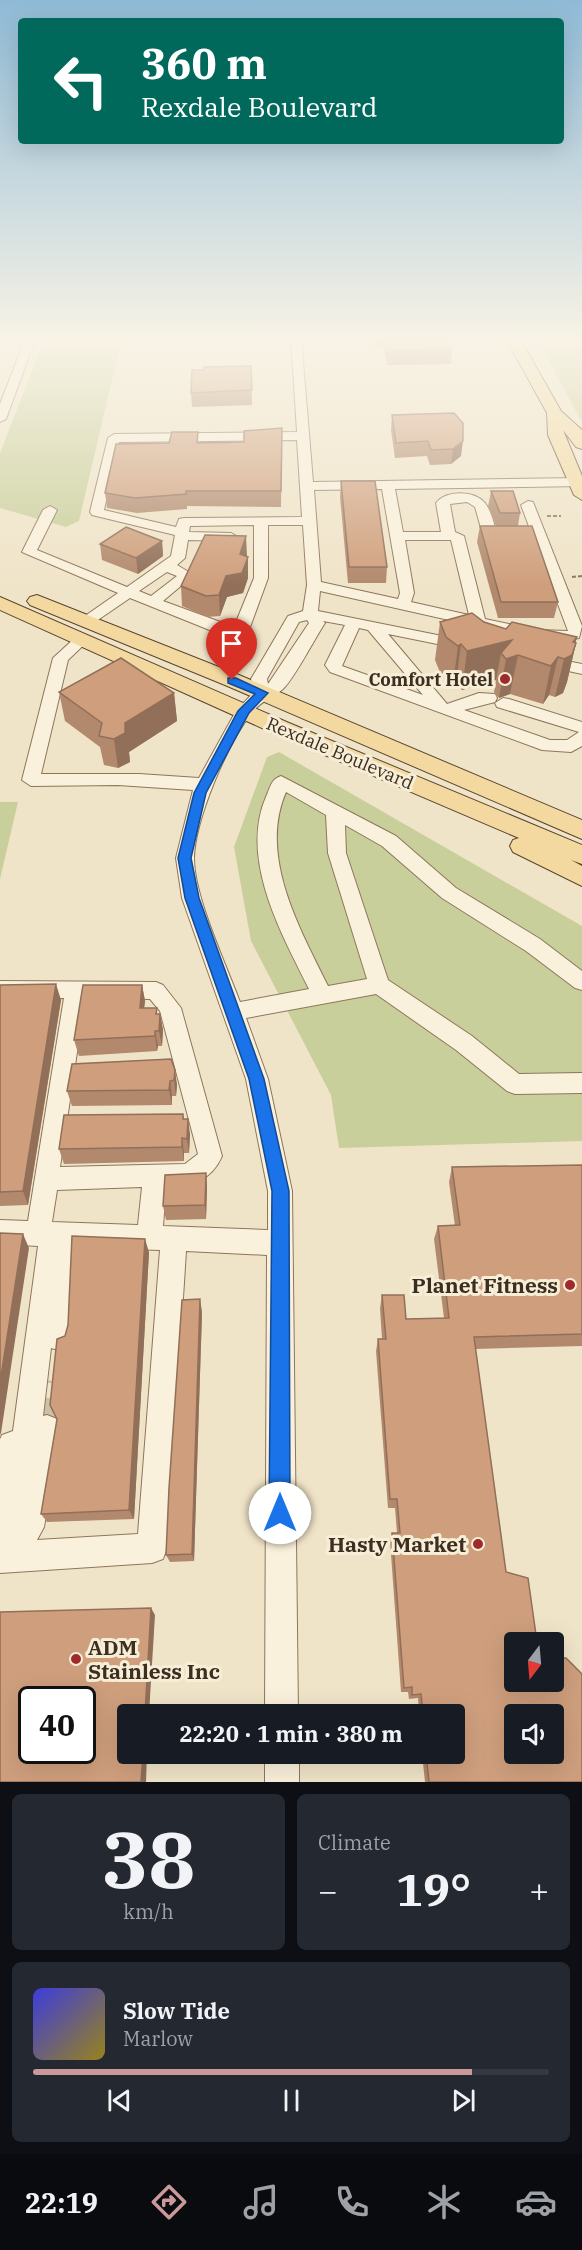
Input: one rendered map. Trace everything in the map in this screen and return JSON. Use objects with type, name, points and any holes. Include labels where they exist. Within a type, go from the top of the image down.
[{"type":"main road","points":[[555,420],[556,435],[580,486]]},
{"type":"main road","points":[[562,420],[578,435],[582,444]]},
{"type":"main road","name":"Rexdale Boulevard","points":[[0,586],[244,711],[420,788],[582,855]]},
{"type":"main road","name":"Rexdale Boulevard","points":[[0,603],[85,630],[262,693],[582,830]]},
{"type":"main road","points":[[420,788],[535,854],[582,877]]},
{"type":"main road","points":[[510,799],[547,806],[582,818]]},
{"type":"street","points":[[281,1704],[278,1180],[256,1079],[192,898],[185,858],[204,785],[244,711],[262,693],[278,686],[308,642],[317,623],[310,614],[314,585],[303,420]]},
{"type":"street","points":[[261,538],[201,542],[182,534],[97,512],[114,438],[304,436]]},
{"type":"street","points":[[387,485],[407,593],[403,605]]},
{"type":"street","points":[[308,486],[580,486]]},
{"type":"street","points":[[397,536],[453,536],[495,535],[480,503],[473,498],[455,498],[443,503],[453,536],[478,621]]},
{"type":"street","points":[[314,585],[538,635],[561,638],[574,635],[576,630],[528,505]]},
{"type":"street","points":[[50,510],[28,552],[232,634],[241,630],[261,578],[261,521]]},
{"type":"street","points":[[204,785],[140,779],[31,780],[61,658],[85,630],[129,592],[178,558],[184,522],[309,521]]},
{"type":"street","points":[[520,535],[539,535]]},
{"type":"street","points":[[152,602],[190,570],[166,566]]},
{"type":"street","points":[[262,693],[259,679],[293,620],[310,614],[355,621],[483,648]]},
{"type":"street","points":[[355,621],[333,665],[336,669],[548,746],[571,746],[582,737]]},
{"type":"street","points":[[372,625],[444,708]]},
{"type":"street","points":[[527,657],[582,669]]},
{"type":"street","points":[[444,708],[479,698],[496,700],[582,728]]},
{"type":"street","points":[[322,995],[295,940],[268,861],[268,816],[281,782],[389,841],[449,893],[533,945],[582,981]]},
{"type":"street","points":[[335,812],[337,853],[379,986],[464,1043],[515,1084],[582,1083]]},
{"type":"street","points":[[233,1012],[379,986]]},
{"type":"street","points":[[5,1544],[47,1237],[47,1179],[56,1118],[75,1067],[76,989]]},
{"type":"street","points":[[0,990],[156,991],[170,1008],[174,1063],[199,1116],[210,1156],[203,1167],[187,1175],[47,1179]]},
{"type":"street","points":[[176,1117],[199,1116]]},
{"type":"street","points":[[56,1118],[80,1118]]},
{"type":"street","points":[[5,1544],[152,1548],[162,1239],[155,1176]]},
{"type":"street","points":[[0,1232],[47,1237],[280,1244]]},
{"type":"street","points":[[47,1237],[63,1253],[58,1337]]},
{"type":"street","points":[[27,1337],[41,1253],[47,1237]]},
{"type":"street","points":[[5,1544],[29,1527],[47,1429]]},
{"type":"street","points":[[5,1544],[14,1431]]},
{"type":"street","points":[[282,1764],[282,1782]]},
{"type":"green space","points":[[13,420],[103,420],[79,521],[66,527],[0,508],[0,453]]},
{"type":"green space","points":[[279,752],[582,926],[582,1141],[339,1148],[331,1095],[251,941],[234,847],[267,757]]},
{"type":"green space","points":[[0,802],[18,802],[0,879]]},
{"type":"building","points":[[393,420],[460,420],[463,423],[463,441],[453,449],[431,450],[428,441],[396,443]]},
{"type":"building","points":[[282,428],[281,491],[186,491],[186,494],[135,498],[105,493],[116,444],[169,443],[172,432],[198,432],[197,443],[244,442],[244,431]]},
{"type":"building","points":[[341,481],[375,481],[387,567],[349,567]]},
{"type":"building","points":[[491,491],[513,491],[520,513],[500,513]]},
{"type":"building","points":[[480,526],[532,526],[558,602],[501,602]]},
{"type":"building","points":[[126,527],[162,541],[136,558],[100,544]]},
{"type":"building","points":[[205,535],[246,536],[240,554],[248,557],[242,573],[226,576],[219,595],[206,596],[181,586]]},
{"type":"building","points":[[472,613],[484,622],[506,629],[512,622],[577,637],[573,642],[576,643],[572,655],[564,659],[558,657],[551,666],[518,655],[506,659],[501,653],[512,640],[467,651],[461,644],[458,646],[446,637],[440,622]]},
{"type":"building","points":[[121,658],[174,693],[125,723],[125,733],[114,739],[99,736],[102,723],[59,692]]},
{"type":"building","points":[[56,984],[23,1191],[0,1192],[0,985]]},
{"type":"building","points":[[83,985],[142,985],[140,1008],[157,1008],[156,1014],[160,1014],[159,1031],[155,1031],[155,1036],[74,1040]]},
{"type":"building","points":[[171,1059],[175,1070],[174,1080],[170,1081],[169,1090],[67,1091],[72,1064]]},
{"type":"building","points":[[183,1114],[183,1119],[188,1119],[187,1139],[182,1138],[182,1147],[59,1149],[64,1115]]},
{"type":"building","points":[[582,1165],[582,1334],[474,1337],[506,1572],[528,1578],[536,1632],[504,1632],[504,1692],[564,1692],[564,1658],[582,1674],[582,1782],[429,1782],[427,1764],[465,1764],[465,1704],[422,1704],[421,1694],[412,1695],[412,1687],[404,1688],[392,1533],[400,1533],[397,1499],[390,1499],[378,1339],[386,1339],[382,1295],[404,1295],[406,1319],[449,1318],[438,1226],[460,1225],[452,1167]]},
{"type":"building","points":[[206,1173],[205,1205],[163,1206],[165,1175]]},
{"type":"building","points":[[0,1233],[23,1234],[0,1383]]},
{"type":"building","points":[[72,1236],[145,1239],[129,1510],[41,1514],[57,1419],[50,1405],[57,1339],[65,1336],[68,1325]]},
{"type":"building","points":[[200,1299],[192,1554],[166,1555],[182,1300]]},
{"type":"building","name":"ADM Stainless Inc","points":[[151,1608],[146,1704],[117,1704],[117,1764],[142,1764],[141,1782],[0,1782],[0,1612]]},
{"type":"tunnel","points":[[47,1429],[53,1381]]},
{"type":"place","name":"Comfort Hotel","points":[[505,679]]},
{"type":"place","name":"Planet Fitness","points":[[570,1285]]},
{"type":"place","name":"Hasty Market","points":[[478,1544]]},
{"type":"place","name":"ADM Stainless Inc","points":[[76,1659]]},
{"type":"route","points":[[232,680],[262,693],[244,711],[200,793],[185,858],[192,898],[256,1079],[280,1191],[280,1513]]}]
